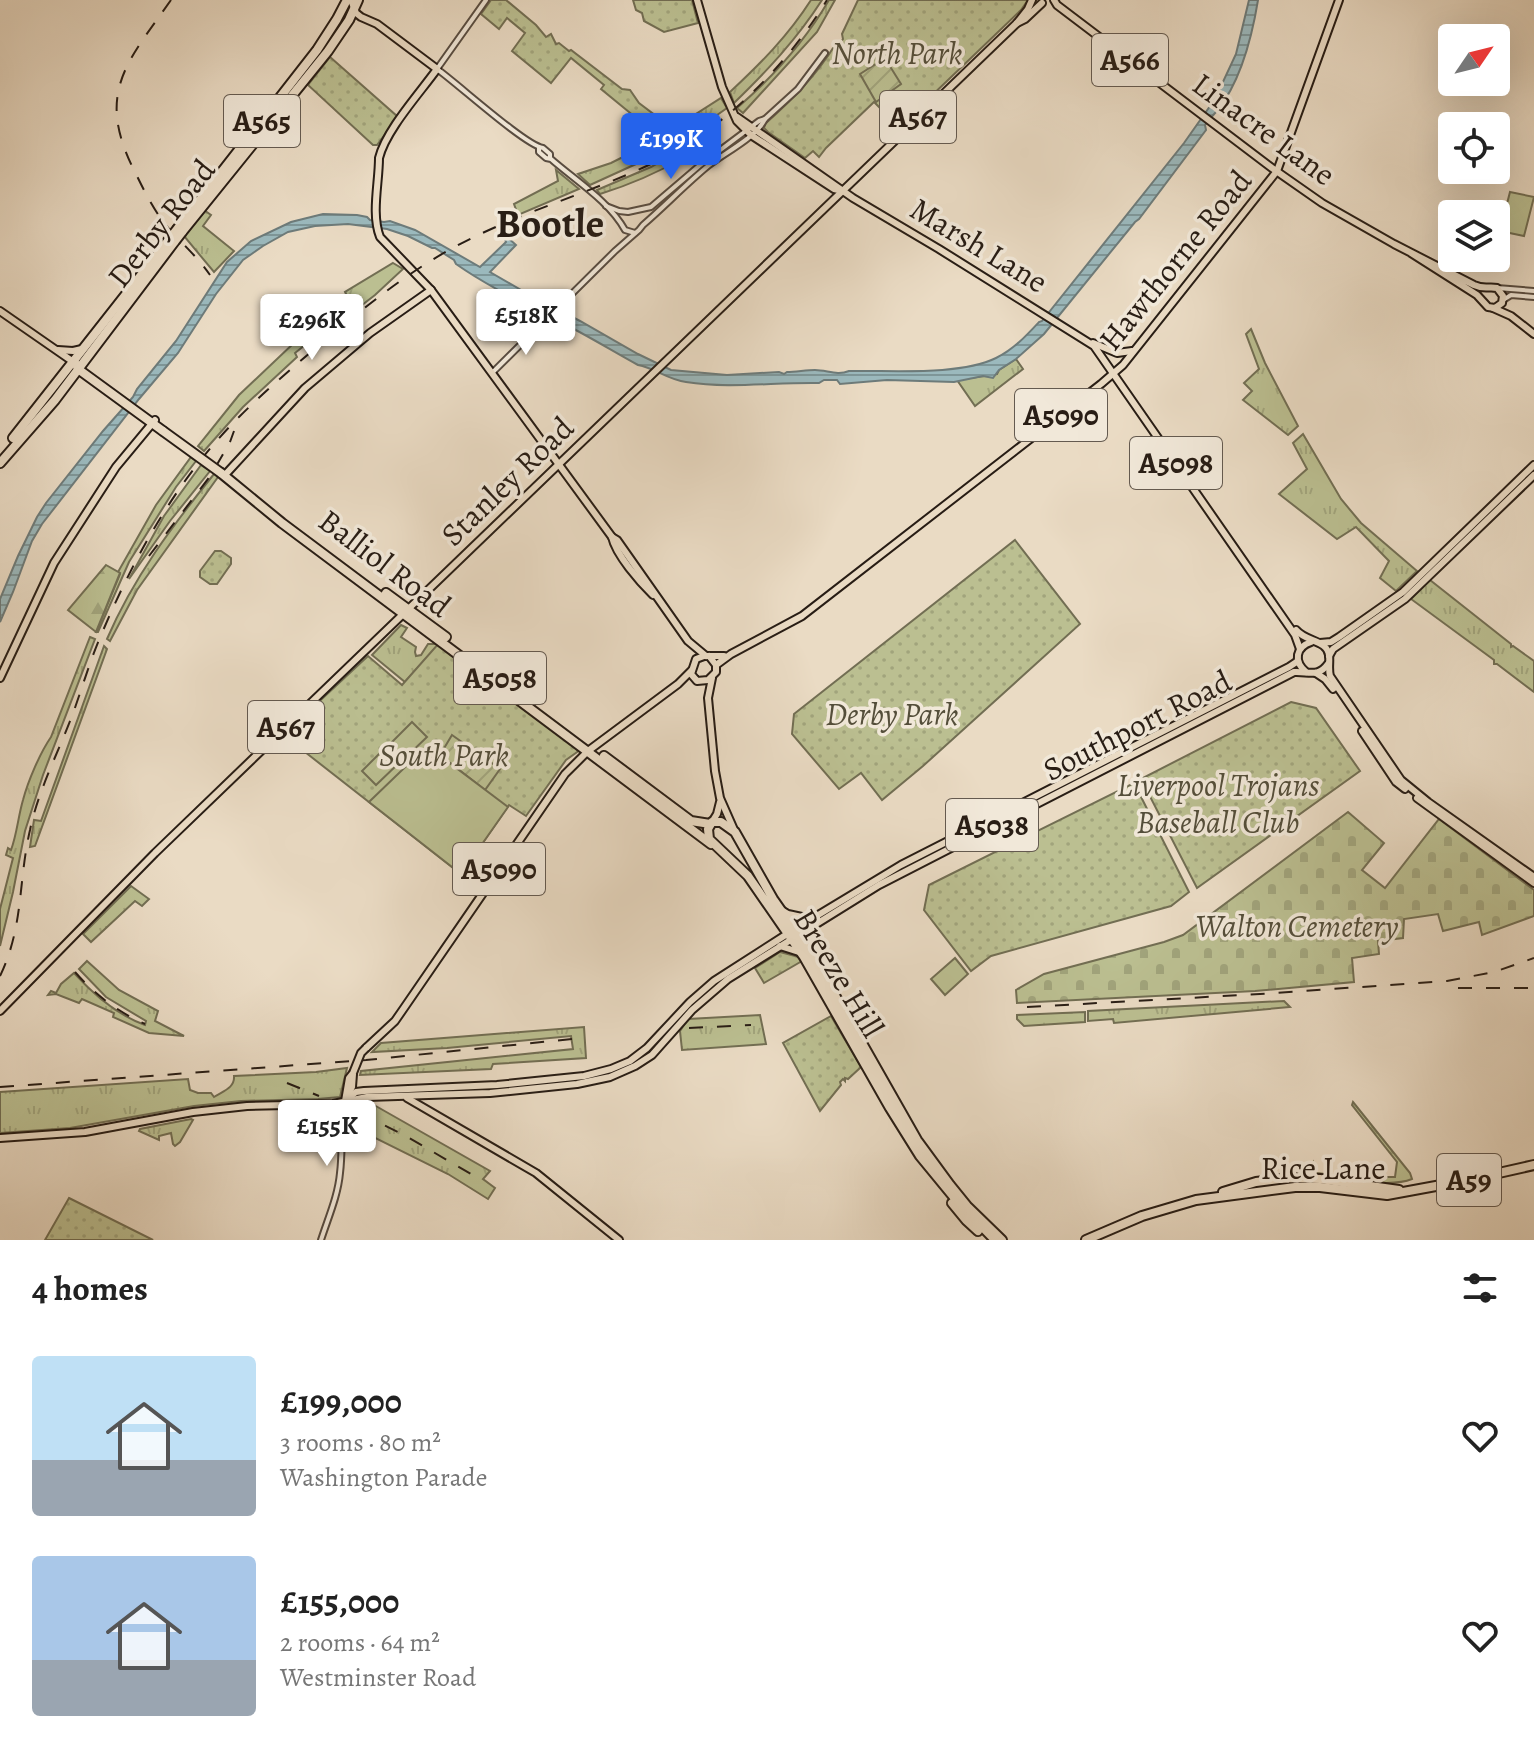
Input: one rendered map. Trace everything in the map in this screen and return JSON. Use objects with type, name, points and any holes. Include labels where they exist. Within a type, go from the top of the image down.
[{"type":"highway","name":"Derby Road","points":[[180,230],[313,70],[349,20],[351,2]]},
{"type":"highway","name":"Derby Road","points":[[0,463],[55,400],[87,349],[317,50],[326,43],[351,2]]},
{"type":"highway","name":"Derby Road","points":[[0,455],[54,386],[77,365]]},
{"type":"highway","name":"A5058","points":[[77,365],[224,473]]},
{"type":"highway","name":"Balliol Road","points":[[224,473],[590,749]]},
{"type":"highway","name":"A5058","points":[[590,749],[691,821],[721,822],[735,832]]},
{"type":"highway","name":"A5058","points":[[590,749],[715,846]]},
{"type":"highway","points":[[711,823],[708,835],[715,846]]},
{"type":"highway","name":"Breeze Hill","points":[[735,832],[779,915]]},
{"type":"highway","name":"Breeze Hill","points":[[715,846],[748,876],[812,955],[924,1156]]},
{"type":"highway","name":"Breeze Hill","points":[[793,934],[904,1133],[924,1156]]},
{"type":"highway","name":"A5058","points":[[924,1156],[995,1240]]},
{"type":"highway","points":[[924,1156],[935,1181],[959,1213],[987,1240]]},
{"type":"highway","points":[[924,1156],[1010,1240]]},
{"type":"highway","name":"Rice Lane","points":[[1086,1240],[1142,1216],[1256,1182],[1287,1178],[1320,1179],[1404,1191],[1534,1165]]},
{"type":"highway","name":"A5058","points":[[949,1188],[1002,1240]]},
{"type":"main road","name":"Marsh Lane","points":[[697,0],[722,87],[737,117],[751,131],[843,191],[1088,340],[1117,353],[1135,350]]},
{"type":"main road","name":"Hawthorne Road","points":[[716,665],[802,616],[1113,374],[1277,171],[1339,0]]},
{"type":"main road","name":"Linacre Lane","points":[[1040,1],[1056,3],[1322,203],[1411,253],[1482,300]]},
{"type":"main road","name":"Stanley Road","points":[[2,1006],[146,861],[1017,23],[1025,19],[1040,1]]},
{"type":"main road","points":[[351,2],[370,21]]},
{"type":"main road","points":[[351,2],[361,17],[437,69],[391,133],[380,154],[376,223],[380,237],[431,290],[654,590],[688,641],[716,665],[712,678]]},
{"type":"main road","points":[[349,20],[361,17]]},
{"type":"main road","name":"Linacre Lane","points":[[1411,253],[1487,289]]},
{"type":"main road","points":[[1511,316],[1502,292],[1497,288],[1487,289],[1482,300],[1485,305],[1511,316],[1534,334]]},
{"type":"main road","points":[[224,473],[305,388],[370,333],[431,290]]},
{"type":"main road","points":[[1493,308],[1503,301]]},
{"type":"main road","name":"A5058","points":[[0,311],[77,365]]},
{"type":"main road","name":"Marsh Lane","points":[[1088,340],[1113,374]]},
{"type":"main road","points":[[54,349],[87,349]]},
{"type":"main road","name":"A5098","points":[[1113,374],[1244,559],[1295,635],[1300,649]]},
{"type":"main road","points":[[0,678],[54,563],[116,467],[152,420]]},
{"type":"main road","points":[[1306,672],[1298,661],[1300,649],[1306,643],[1331,642],[1403,592],[1534,465]]},
{"type":"main road","points":[[1534,475],[1405,599],[1333,649],[1328,664],[1332,681],[1401,780],[1534,880]]},
{"type":"main road","name":"A5098","points":[[1244,559],[1255,570],[1298,633],[1312,641]]},
{"type":"main road","points":[[688,641],[694,662]]},
{"type":"main road","points":[[1320,643],[1329,656]]},
{"type":"main road","name":"Hawthorne Road","points":[[708,656],[731,654]]},
{"type":"main road","name":"A5090","points":[[353,1076],[361,1053],[395,1021],[565,774],[590,749],[678,684],[701,656],[708,656]]},
{"type":"main road","name":"Southport Road","points":[[813,922],[901,865],[1298,661]]},
{"type":"main road","points":[[1328,664],[1316,673],[1329,683],[1396,782],[1534,880]]},
{"type":"main road","points":[[691,671],[696,681]]},
{"type":"main road","name":"Southport Road","points":[[633,1064],[690,1002],[714,981],[813,922],[923,861],[1286,676],[1306,672]]},
{"type":"main road","name":"A5038","points":[[1306,672],[1316,673]]},
{"type":"main road","name":"A5090","points":[[678,684],[712,678]]},
{"type":"main road","name":"Breeze Hill","points":[[708,698],[712,678]]},
{"type":"main road","name":"Breeze Hill","points":[[696,681],[704,688],[708,698],[720,798],[735,832]]},
{"type":"main road","name":"Breeze Hill","points":[[711,823],[717,814],[720,798]]},
{"type":"main road","points":[[802,953],[777,944],[779,915],[788,914],[813,922],[812,955]]},
{"type":"main road","name":"A5038","points":[[345,1101],[356,1092],[487,1086],[573,1077],[633,1064]]},
{"type":"main road","name":"A5038","points":[[0,1138],[85,1132],[182,1114],[247,1106],[333,1104],[367,1097],[490,1093],[577,1084],[610,1077],[633,1064]]},
{"type":"main road","points":[[345,1101],[349,1078],[353,1076],[357,1086],[364,1091]]},
{"type":"main road","points":[[418,1104],[417,1099],[421,1096]]},
{"type":"main road","name":"A5038","points":[[405,1097],[544,1178],[619,1240]]},
{"type":"street","points":[[486,0],[437,69],[543,148],[550,158],[606,206],[626,231],[635,233]]},
{"type":"street","points":[[492,373],[643,225],[798,89],[825,53]]},
{"type":"street","points":[[621,223],[622,218],[631,212],[655,204],[699,166],[751,131]]},
{"type":"street","points":[[606,206],[641,216],[643,225]]},
{"type":"street","points":[[615,251],[626,231]]},
{"type":"street","points":[[1497,288],[1534,294]]},
{"type":"street","points":[[1503,301],[1511,295],[1534,294]]},
{"type":"street","points":[[321,1240],[340,1175],[345,1101]]},
{"type":"green space","points":[[491,0],[506,0],[546,37],[551,34],[556,44],[571,50],[622,89],[630,90],[639,103],[660,119],[666,133],[657,135],[601,89],[604,85],[571,58],[551,83],[512,51],[525,33],[507,18],[499,29],[481,14]]},
{"type":"green space","points":[[633,0],[692,0],[698,23],[664,32],[644,21]]},
{"type":"green space","points":[[811,0],[822,0],[781,54],[734,103],[730,92],[774,49]]},
{"type":"green space","points":[[829,0],[835,0],[817,32],[743,113],[737,108],[788,58]]},
{"type":"green space","name":"North Park","points":[[858,0],[1028,0],[899,127],[874,102],[819,157],[813,151],[805,158],[768,132],[765,124],[803,87],[843,39],[842,34]]},
{"type":"green space","points":[[330,57],[398,117],[377,145],[373,145],[308,85]]},
{"type":"green space","points":[[886,60],[901,84],[876,102],[860,74]]},
{"type":"green space","points":[[721,98],[727,108],[663,145],[664,149],[647,159],[590,185],[578,174],[611,163],[657,140],[660,138],[657,135],[666,133]]},
{"type":"green space","points":[[690,149],[696,157],[689,162],[683,158],[622,187],[600,194],[597,190],[677,152],[680,155]]},
{"type":"green space","points":[[556,170],[579,189],[518,215],[514,204],[558,181]]},
{"type":"green space","points":[[1510,192],[1534,197],[1524,236],[1510,233]]},
{"type":"green space","points":[[204,210],[211,215],[203,226],[234,251],[214,272],[184,236]]},
{"type":"green space","points":[[393,263],[403,269],[375,295],[295,353],[297,357],[243,407],[204,451],[198,446],[239,395],[296,341],[294,337],[347,296],[345,292]]},
{"type":"green space","points":[[1251,329],[1298,426],[1288,435],[1243,400],[1252,391],[1244,383],[1259,369],[1246,334]]},
{"type":"green space","points":[[1016,359],[1023,369],[975,406],[957,380],[997,374]]},
{"type":"green space","points":[[1303,434],[1341,499],[1361,523],[1417,571],[1396,591],[1380,578],[1389,561],[1356,527],[1337,539],[1279,494],[1307,469],[1293,443]]},
{"type":"green space","points":[[191,457],[196,461],[129,562],[96,632],[120,574],[118,572],[156,505]]},
{"type":"green space","points":[[201,465],[210,471],[129,579],[164,516]]},
{"type":"green space","points":[[214,474],[218,477],[137,590],[110,641],[107,639],[117,616],[141,573]]},
{"type":"green space","name":"Derby Park","points":[[1015,540],[1080,624],[882,800],[861,773],[839,789],[792,734],[794,714]]},
{"type":"green space","points":[[215,551],[221,551],[231,558],[231,564],[217,584],[210,584],[200,577],[200,571]]},
{"type":"green space","points":[[106,565],[120,573],[96,632],[68,610]]},
{"type":"green space","points":[[1430,580],[1511,647],[1534,661],[1534,692],[1411,599]]},
{"type":"green space","points":[[401,625],[407,628],[401,637],[416,647],[416,656],[421,655],[428,644],[439,644],[405,682],[372,655]]},
{"type":"green space","points":[[90,637],[95,639],[25,831],[0,946],[0,909],[13,858],[6,855],[8,848],[11,850],[15,838],[31,776],[51,737]]},
{"type":"green space","name":"South Park","points":[[439,643],[580,750],[566,760],[526,816],[509,805],[461,874],[296,745],[321,718],[310,710],[368,656],[402,685]]},
{"type":"green space","points":[[104,646],[107,649],[35,846],[30,847],[34,820],[41,821]]},
{"type":"green space","name":"Liverpool Trojans Baseball Club","points":[[1291,702],[1316,708],[1360,771],[1197,888],[1141,779]]},
{"type":"green space","points":[[412,722],[427,737],[404,759],[390,744]]},
{"type":"green space","points":[[452,735],[500,769],[485,790],[440,755]]},
{"type":"green space","points":[[427,746],[508,807],[461,874],[369,802]]},
{"type":"green space","points":[[385,748],[399,763],[376,785],[362,771]]},
{"type":"green space","points":[[1134,783],[1189,892],[1171,906],[991,956],[971,971],[924,910],[929,885]]},
{"type":"green space","name":"Walton Cemetery","points":[[1348,812],[1384,843],[1362,870],[1385,888],[1439,819],[1534,890],[1534,916],[1482,935],[1479,922],[1443,931],[1438,914],[1404,919],[1403,938],[1378,941],[1379,954],[1352,958],[1354,982],[1255,991],[1017,1003],[1016,990],[1044,974],[1183,935]]},
{"type":"green space","points":[[131,886],[149,899],[142,906],[135,901],[91,942],[83,934]]},
{"type":"green space","points":[[780,952],[799,957],[802,961],[764,983],[755,968]]},
{"type":"green space","points":[[955,958],[968,974],[945,995],[931,979]]},
{"type":"green space","points":[[87,961],[119,990],[158,1011],[155,1021],[184,1036],[149,1033],[82,999],[79,1003],[56,994],[48,995],[51,991],[56,993],[74,973],[106,1004],[145,1025],[146,1021],[106,997],[79,969]]},
{"type":"green space","points":[[1284,1001],[1290,1007],[1114,1023],[1113,1019],[1088,1021],[1088,1011]]},
{"type":"green space","points":[[1085,1012],[1085,1022],[1024,1026],[1017,1019],[1017,1015]]},
{"type":"green space","points":[[760,1015],[766,1044],[682,1050],[680,1031],[688,1019]]},
{"type":"green space","points":[[831,1016],[861,1067],[840,1082],[841,1085],[820,1111],[783,1043]]},
{"type":"green space","points":[[584,1027],[586,1058],[493,1064],[491,1069],[360,1075],[361,1071],[573,1049],[571,1036],[372,1052],[381,1043]]},
{"type":"green space","points":[[347,1068],[340,1097],[241,1101],[70,1128],[0,1133],[0,1092],[188,1079],[190,1090],[211,1093],[214,1097],[230,1086],[234,1076]]},
{"type":"green space","points":[[367,1101],[490,1171],[483,1179],[495,1188],[488,1199],[448,1174],[345,1123],[352,1107]]},
{"type":"green space","points":[[1353,1102],[1412,1179],[1378,1183],[1314,1174],[1312,1172],[1313,1163],[1317,1173],[1381,1181],[1383,1177],[1395,1177],[1397,1162],[1352,1105]]},
{"type":"green space","points":[[191,1119],[175,1146],[171,1133],[159,1136],[159,1140],[139,1131],[140,1129]]},
{"type":"green space","points":[[69,1198],[153,1240],[45,1240]]},
{"type":"water","points":[[1249,0],[1258,0],[1244,58],[1233,86],[1205,125],[1206,130],[1139,219],[1044,334],[993,378],[983,376],[954,382],[887,380],[840,384],[837,380],[824,380],[819,383],[736,385],[679,381],[638,365],[499,290],[435,248],[408,236],[387,229],[348,224],[288,232],[243,260],[216,294],[178,353],[42,524],[32,541],[0,622],[0,599],[46,503],[176,341],[227,262],[251,241],[291,222],[323,214],[357,215],[370,220],[390,221],[415,230],[480,267],[506,242],[506,236],[516,245],[490,272],[559,314],[565,313],[671,370],[727,375],[815,370],[840,373],[945,370],[981,364],[1008,351],[1042,321],[1184,143],[1215,99],[1236,54]]},
{"type":"railway","points":[[171,0],[142,41],[122,77],[117,96],[117,117],[132,166],[151,203],[165,224],[210,275]]},
{"type":"railway","points":[[0,976],[17,922],[26,849],[34,815],[98,643],[144,546],[196,466],[217,441],[250,406],[307,356],[419,268],[500,225],[651,164],[703,134],[772,73],[827,0]]},
{"type":"railway","points":[[149,556],[211,475],[234,431]]},
{"type":"railway","points":[[1027,1007],[1447,981],[1494,972],[1534,958]]},
{"type":"railway","points":[[75,972],[107,1002],[145,1024]]},
{"type":"railway","points":[[1458,988],[1534,988]]},
{"type":"railway","points":[[689,1028],[751,1025]]},
{"type":"railway","points":[[0,1087],[366,1060],[572,1039]]},
{"type":"railway","points":[[287,1083],[319,1096]]},
{"type":"railway","points":[[360,1113],[471,1174]]},
{"type":"district","name":"Bootle","points":[[550,223]]}]
